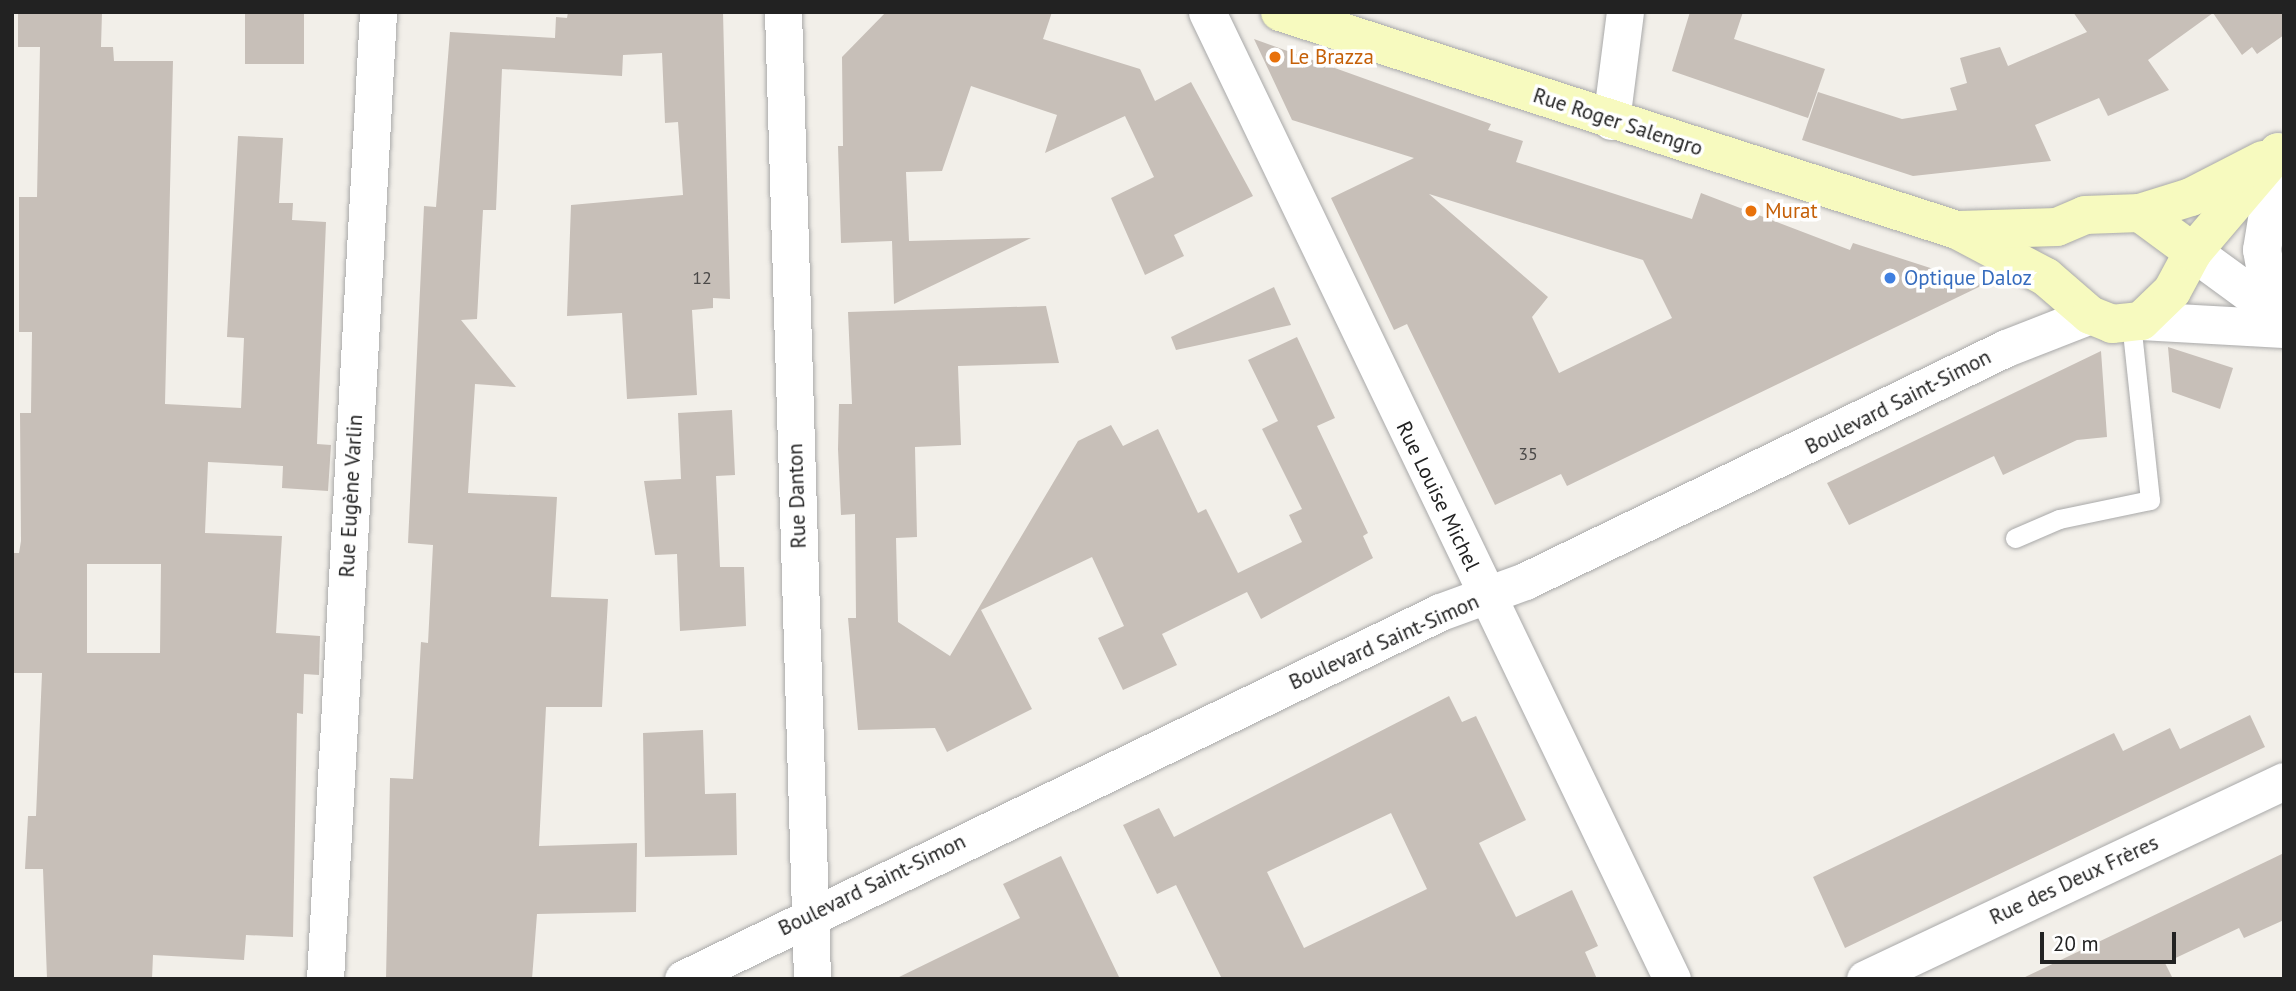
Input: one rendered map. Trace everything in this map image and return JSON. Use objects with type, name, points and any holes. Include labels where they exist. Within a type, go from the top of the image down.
[{"type":"main road","name":"Rue Roger Salengro","points":[[1280,12],[1611,121],[1957,230],[2046,277]]},
{"type":"main road","points":[[2281,150],[2193,252],[2172,291],[2136,321],[2112,324],[2090,315],[2046,277],[2057,227],[2085,215],[2140,213],[2191,197],[2281,150]]},
{"type":"main road","points":[[2140,213],[2193,252]]},
{"type":"main road","name":"Rue Roger Salengro","points":[[1957,230],[2057,227]]},
{"type":"street","name":"Rue Eugène Varlin","points":[[325,979],[378,12]]},
{"type":"street","name":"Rue Danton","points":[[783,12],[812,979]]},
{"type":"street","name":"Rue Louise Michel","points":[[1207,12],[1672,979]]},
{"type":"street","points":[[1611,121],[1625,12]]},
{"type":"street","points":[[2280,320],[2262,250],[2281,150]]},
{"type":"street","points":[[2193,252],[2280,320]]},
{"type":"street","name":"Boulevard Saint-Simon","points":[[683,979],[810,915],[1427,618],[1486,597],[2006,348],[2090,315]]},
{"type":"street","points":[[2136,321],[2280,320]]},
{"type":"street","name":"Rue des Deux Frères","points":[[1865,979],[2284,781]]},
{"type":"lane","points":[[2015,538],[2059,519],[2150,500],[2136,321]]},
{"type":"building","points":[[18,12],[102,12],[101,47],[113,47],[114,61],[173,61],[165,404],[241,408],[244,338],[227,337],[238,136],[283,138],[279,203],[293,203],[292,220],[326,222],[317,444],[331,445],[328,491],[282,488],[283,466],[208,462],[205,533],[282,536],[276,633],[320,636],[319,675],[304,674],[303,714],[297,713],[293,937],[246,935],[244,960],[153,955],[152,979],[47,979],[43,869],[25,869],[28,816],[36,816],[42,673],[12,673],[12,553],[19,553],[21,541],[20,413],[31,413],[32,332],[19,332],[19,197],[37,197],[40,47],[18,47]],"holes":[[[87,564],[161,564],[160,653],[87,653]]]},
{"type":"building","points":[[245,12],[304,12],[304,64],[245,64]]},
{"type":"building","points":[[568,12],[723,12],[730,299],[713,298],[713,308],[692,310],[697,395],[627,399],[622,313],[567,316],[571,205],[683,195],[678,122],[665,123],[662,53],[623,55],[622,76],[502,69],[496,210],[483,210],[477,319],[461,320],[516,387],[475,384],[468,493],[557,497],[551,597],[608,599],[602,707],[546,707],[539,846],[637,843],[636,912],[537,914],[532,979],[386,979],[390,778],[413,779],[421,642],[428,643],[433,545],[408,543],[424,206],[436,207],[450,32],[555,38],[556,17],[567,18]]},
{"type":"building","points":[[886,12],[1052,12],[1043,39],[1140,69],[1155,101],[1191,82],[1253,196],[1174,235],[1184,256],[1145,275],[1111,198],[1154,177],[1125,116],[1045,153],[1057,115],[971,86],[942,171],[906,172],[909,241],[1031,238],[894,304],[892,241],[841,243],[838,146],[843,146],[842,57]]},
{"type":"building","points":[[1690,12],[1743,12],[1734,39],[1825,69],[1808,118],[1672,71]]},
{"type":"building","points":[[2073,12],[2284,12],[2284,35],[2257,54],[2252,47],[2242,55],[2213,13],[2148,60],[2169,90],[2108,116],[2099,98],[2035,125],[2051,161],[1913,176],[1802,140],[1818,92],[1902,119],[1957,110],[1950,88],[1967,83],[1960,58],[2000,47],[2008,66],[2087,32]]},
{"type":"building","points":[[1254,39],[1491,124],[1488,130],[1523,141],[1516,162],[1692,219],[1701,193],[1850,250],[1853,243],[1983,285],[1567,486],[1561,474],[1495,505],[1407,324],[1394,330],[1331,198],[1414,158],[1292,120]],"holes":[[[1429,194],[1643,260],[1672,318],[1559,373],[1532,317],[1548,297]]]},
{"type":"building","points":[[1274,287],[1291,325],[1176,350],[1171,337]]},
{"type":"building","points":[[1046,306],[1059,363],[958,366],[961,445],[915,447],[917,537],[896,538],[898,622],[950,656],[1078,441],[1111,425],[1123,446],[1158,429],[1198,513],[1206,509],[1238,573],[1302,542],[1289,515],[1302,509],[1262,429],[1278,421],[1248,360],[1297,337],[1335,418],[1317,426],[1368,533],[1363,536],[1373,558],[1261,619],[1247,592],[1162,634],[1177,665],[1123,690],[1098,638],[1124,626],[1092,557],[981,610],[1032,709],[947,752],[935,728],[858,730],[848,618],[856,618],[855,514],[841,515],[838,449],[839,404],[852,404],[848,312]]},
{"type":"building","points":[[2168,347],[2233,368],[2220,409],[2172,392]]},
{"type":"building","points":[[2101,351],[2107,437],[2077,440],[2003,475],[1994,456],[1849,525],[1827,483]]},
{"type":"building","points":[[732,410],[735,475],[716,476],[720,567],[744,567],[746,626],[680,631],[677,554],[655,555],[644,481],[681,479],[678,413]]},
{"type":"building","points":[[1449,696],[1462,722],[1476,716],[1526,820],[1479,843],[1516,917],[1572,890],[1598,946],[1585,952],[1597,979],[1222,979],[1176,885],[1157,894],[1123,825],[1159,808],[1174,837]],"holes":[[[1391,813],[1427,889],[1304,948],[1267,872]]]},
{"type":"building","points":[[2250,715],[2265,747],[1845,948],[1813,877],[2114,733],[2123,751],[2170,728],[2180,749]]},
{"type":"building","points":[[703,730],[705,794],[736,793],[737,855],[645,857],[643,733]]},
{"type":"building","points":[[2284,853],[2284,920],[2244,938],[2239,928],[2165,963],[2173,979],[2021,979]]},
{"type":"building","points":[[1061,856],[1120,979],[895,979],[1020,918],[1003,884]]},
{"type":"place","name":"Le Brazza","points":[[1275,57]]},
{"type":"place","name":"Murat","points":[[1751,211]]},
{"type":"place","name":"Optique Daloz","points":[[1890,278]]}]
